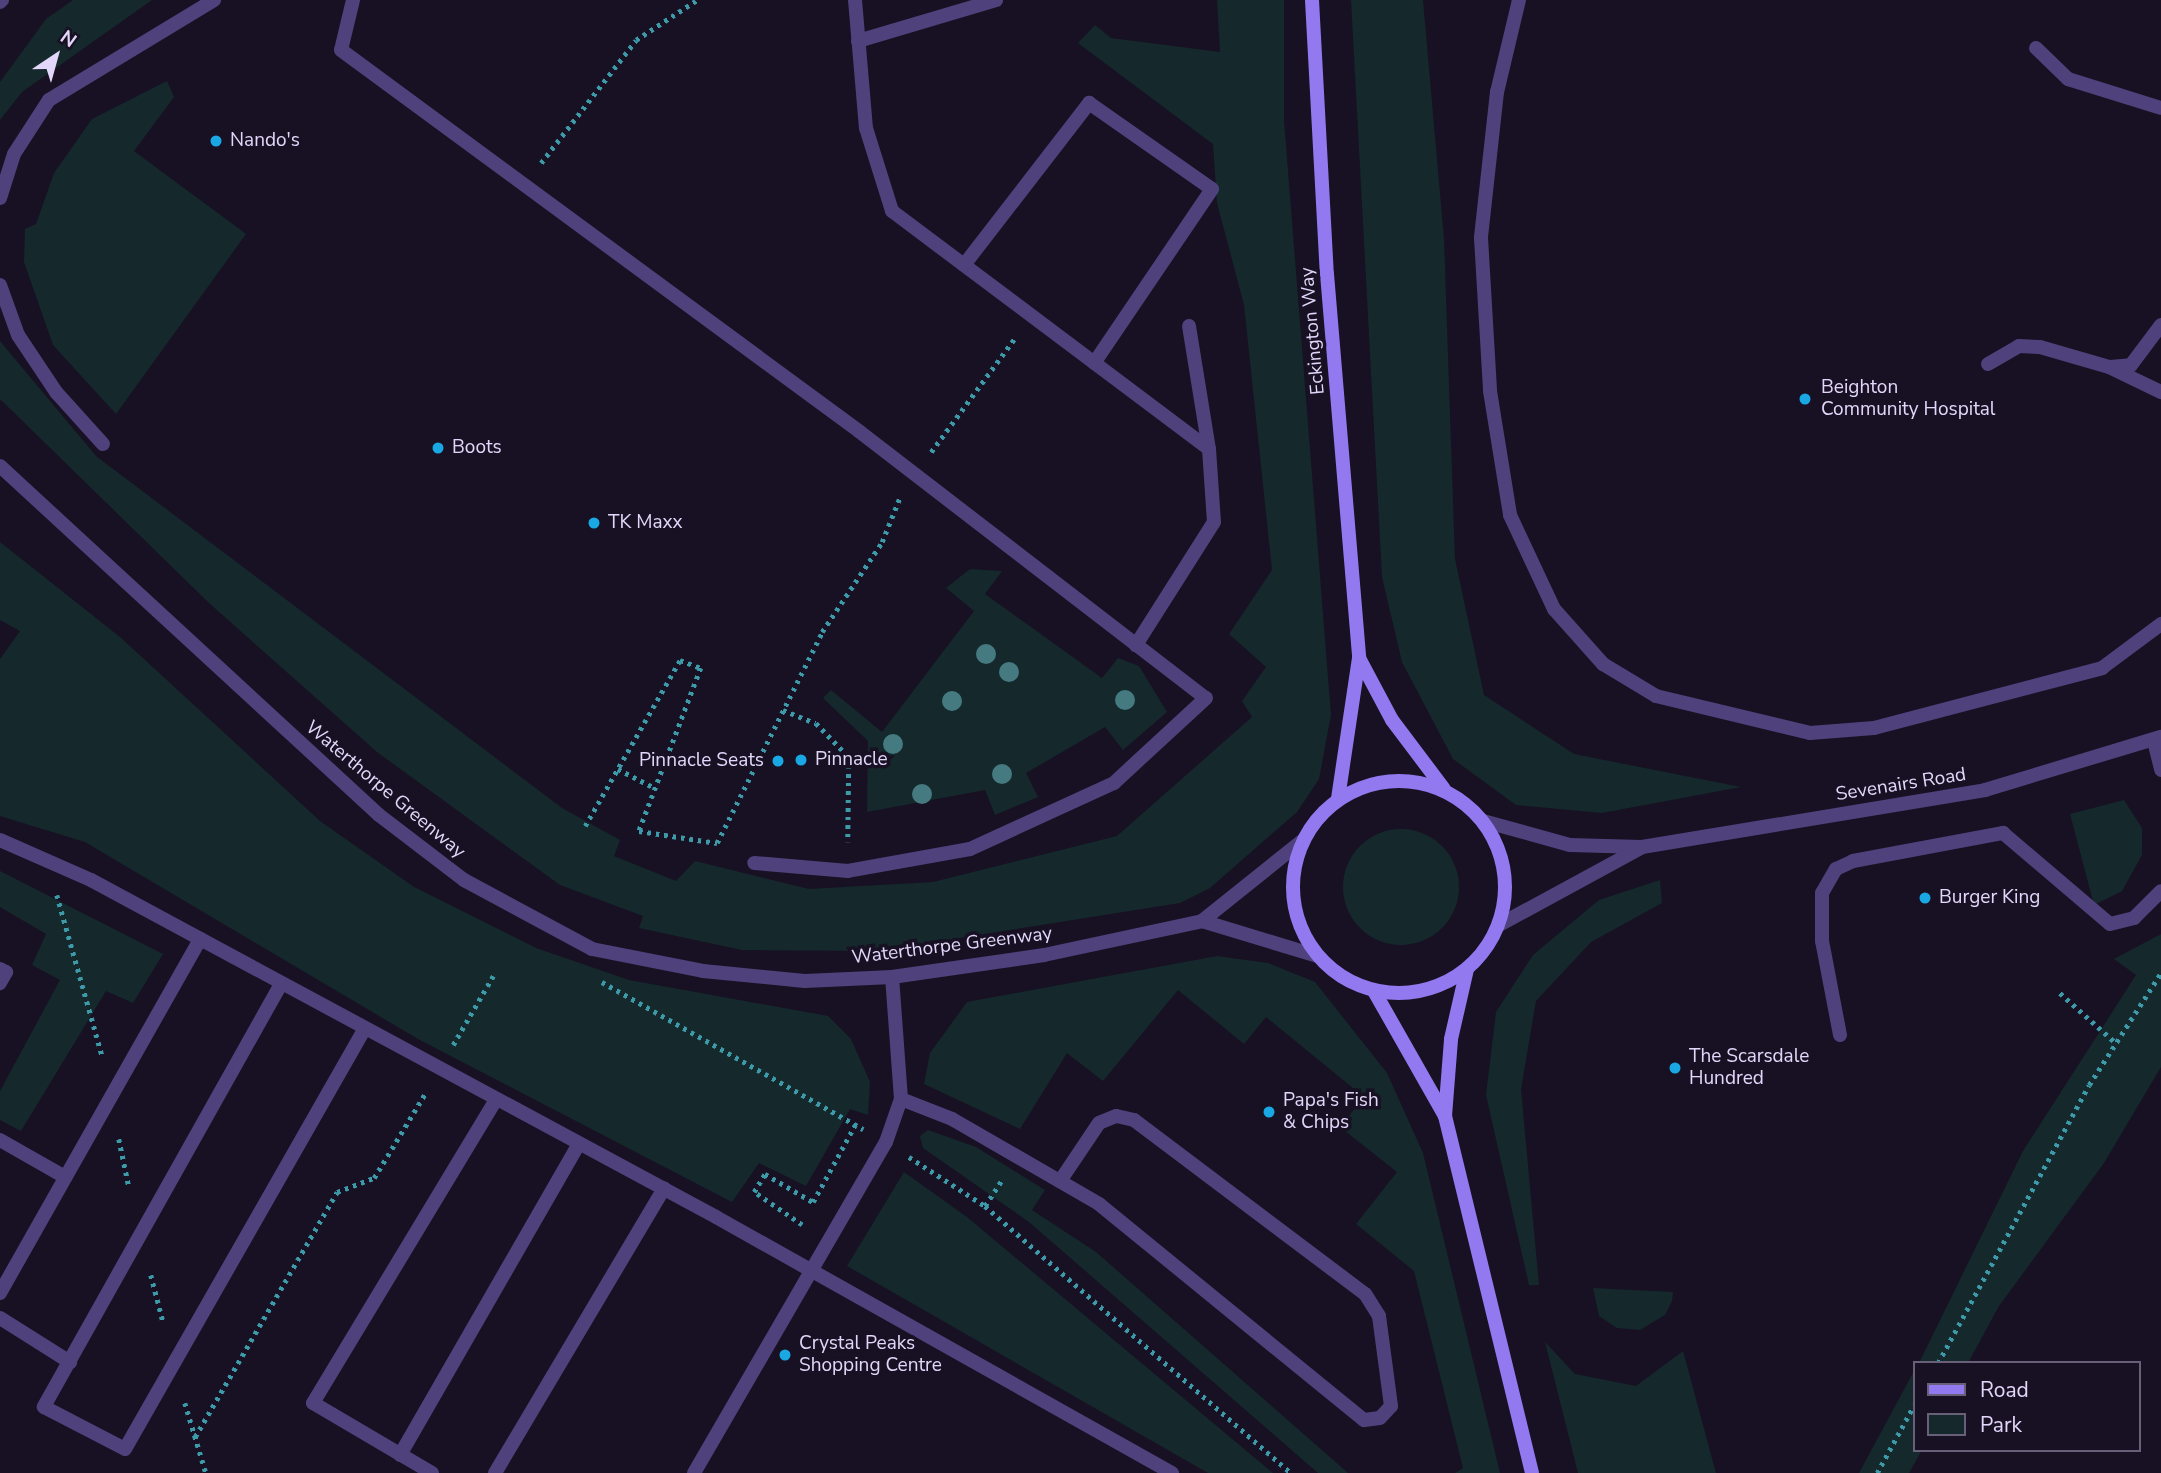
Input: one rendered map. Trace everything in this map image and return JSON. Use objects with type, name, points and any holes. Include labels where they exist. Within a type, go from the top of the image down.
[{"type":"main road","name":"Eckington Way","points":[[1312,0],[1327,274],[1359,658],[1338,799]]},
{"type":"main road","name":"Eckington Way","points":[[1359,658],[1392,720],[1444,789]]},
{"type":"main road","points":[[1445,1116],[1451,1039],[1467,969],[1499,925],[1504,871],[1483,821],[1444,789],[1403,780],[1369,784],[1338,799],[1303,840],[1293,900],[1317,956],[1374,991],[1445,1116],[1532,1473]]},
{"type":"main road","points":[[1374,991],[1418,991],[1467,969]]},
{"type":"street","points":[[0,198],[14,153],[49,100],[214,0]]},
{"type":"street","points":[[354,0],[341,50],[914,475],[1206,698],[1114,783],[970,849],[848,871],[754,863]]},
{"type":"street","points":[[855,0],[866,128],[892,211],[1209,449]]},
{"type":"street","points":[[858,41],[996,0]]},
{"type":"street","points":[[1519,0],[1497,92],[1481,238],[1490,391],[1510,515],[1554,609],[1603,664],[1656,696],[1811,733],[1874,728],[2102,668],[2161,624]]},
{"type":"street","points":[[2036,48],[2068,79],[2161,108]]},
{"type":"street","points":[[964,265],[1089,103],[1212,189],[1094,363]]},
{"type":"street","points":[[0,285],[18,335],[56,392],[103,443]]},
{"type":"street","points":[[2109,367],[2131,365],[2161,325]]},
{"type":"street","points":[[1136,646],[1214,522],[1209,449],[1189,326]]},
{"type":"street","points":[[1987,364],[2019,346],[2109,367],[2161,392]]},
{"type":"street","name":"Waterthorpe Greenway","points":[[0,466],[379,815],[464,880],[592,949],[754,976],[892,977],[1044,955],[1202,921],[1303,840]]},
{"type":"street","points":[[2157,739],[2161,770]]},
{"type":"street","name":"Sevenairs Road","points":[[1483,821],[1570,845],[1642,847],[1985,790],[2157,739]]},
{"type":"street","points":[[1840,1035],[1822,942],[1822,893],[1836,869],[1853,861],[2003,832],[2110,923],[2134,918],[2161,891]]},
{"type":"street","points":[[0,840],[38,853],[664,1188],[1172,1473]]},
{"type":"street","name":"Sevenairs Road","points":[[1499,925],[1642,847]]},
{"type":"street","name":"Waterthorpe Greenway","points":[[1202,921],[1317,956]]},
{"type":"street","points":[[0,1293],[200,939]]},
{"type":"street","points":[[0,969],[6,972],[0,983]]},
{"type":"street","points":[[694,1473],[886,1142],[901,1099],[892,977]]},
{"type":"street","points":[[281,984],[44,1407],[125,1449],[365,1030]]},
{"type":"street","points":[[901,1099],[952,1119],[1099,1204],[1339,1404],[1364,1420],[1380,1418],[1391,1406],[1379,1316],[1365,1294],[1134,1120],[1116,1116],[1099,1123],[1060,1181]]},
{"type":"street","points":[[432,1473],[313,1403],[496,1100]]},
{"type":"street","points":[[0,1140],[65,1177]]},
{"type":"street","points":[[400,1455],[579,1144]]},
{"type":"street","points":[[495,1473],[664,1188]]},
{"type":"street","points":[[0,1318],[70,1362]]},
{"type":"path","points":[[524,185],[635,40],[697,0]]},
{"type":"path","points":[[585,826],[680,660],[701,668],[639,831],[717,843],[822,632],[882,542],[914,475],[1032,316]]},
{"type":"path","points":[[783,710],[816,723],[849,757],[848,871]]},
{"type":"path","points":[[618,769],[655,788]]},
{"type":"path","points":[[38,853],[61,904],[111,1096],[129,1187]]},
{"type":"path","points":[[592,949],[588,974],[886,1142],[985,1206],[1291,1473]]},
{"type":"path","points":[[1939,1361],[2116,1043],[2161,973]]},
{"type":"path","points":[[476,1005],[493,976]]},
{"type":"path","points":[[2060,993],[2116,1043]]},
{"type":"path","points":[[804,1221],[754,1192],[765,1174],[813,1202],[855,1125]]},
{"type":"path","points":[[195,1437],[337,1192],[374,1178],[406,1126]]},
{"type":"path","points":[[985,1206],[1010,1168]]},
{"type":"path","points":[[149,1268],[163,1321]]},
{"type":"path","points":[[183,1396],[206,1473]]},
{"type":"path","points":[[1877,1473],[1912,1409]]},
{"type":"green space","points":[[73,0],[152,0],[22,92],[0,120],[0,82],[46,19]]},
{"type":"green space","points":[[1217,0],[1284,0],[1284,120],[1331,715],[1319,779],[1297,812],[1210,888],[1180,903],[877,951],[742,950],[639,928],[643,916],[560,885],[377,752],[209,603],[0,399],[0,341],[96,456],[562,808],[620,840],[614,856],[676,881],[695,861],[809,889],[933,882],[1117,836],[1252,717],[1242,701],[1266,667],[1229,634],[1272,570],[1244,305],[1217,203],[1213,144],[1078,43],[1095,25],[1111,38],[1220,52]]},
{"type":"green space","points":[[1351,0],[1423,0],[1444,239],[1455,559],[1484,695],[1574,754],[1741,787],[1602,813],[1516,805],[1453,759],[1402,662],[1382,577]]},
{"type":"green space","points":[[167,81],[174,97],[134,151],[246,234],[116,414],[53,345],[24,262],[25,229],[36,224],[54,173],[92,119]]},
{"type":"green space","points":[[0,542],[120,637],[320,821],[414,887],[536,948],[629,980],[828,1016],[851,1039],[870,1082],[868,1115],[850,1109],[806,1186],[759,1163],[732,1202],[418,1039],[85,842],[0,816],[0,659],[20,631],[0,620]]},
{"type":"green space","points":[[970,569],[1002,571],[985,594],[1102,678],[1118,658],[1139,666],[1167,712],[1123,750],[1105,727],[1026,773],[1038,797],[995,815],[985,790],[867,812],[868,741],[823,698],[831,690],[882,732],[974,611],[946,588]]},
{"type":"green space","points":[[2124,800],[2142,828],[2142,855],[2122,891],[2094,905],[2070,814]]},
{"type":"green space","points":[[1401,829],[1423,834],[1442,846],[1454,865],[1459,887],[1454,909],[1442,928],[1423,940],[1401,945],[1379,940],[1360,928],[1348,909],[1343,887],[1348,865],[1360,846],[1379,834]]},
{"type":"green space","points":[[0,871],[163,954],[133,1003],[106,991],[21,1131],[0,1120],[0,1091],[60,980],[32,965],[46,934],[0,907]]},
{"type":"green space","points":[[1660,880],[1662,903],[1591,942],[1536,1001],[1521,1089],[1539,1285],[1529,1285],[1486,1095],[1496,1012],[1533,955],[1599,900]]},
{"type":"green space","points":[[2161,934],[2161,1067],[2104,1163],[1999,1306],[1969,1361],[1920,1361],[2023,1151],[2136,975],[2114,959]]},
{"type":"green space","points":[[1217,956],[1268,963],[1315,982],[1387,1073],[1423,1153],[1500,1473],[1455,1473],[1463,1468],[1414,1271],[1356,1224],[1397,1172],[1340,1127],[1364,1097],[1266,1017],[1244,1044],[1178,990],[1103,1081],[1067,1053],[1020,1129],[924,1084],[930,1053],[967,1002]]},
{"type":"green space","points":[[928,1130],[976,1147],[1045,1190],[1032,1210],[1096,1252],[1348,1473],[1318,1473],[1029,1222],[923,1148],[920,1136]]},
{"type":"green space","points":[[904,1172],[967,1217],[1273,1473],[1208,1473],[847,1266]]},
{"type":"green space","points":[[1593,1288],[1673,1292],[1665,1315],[1640,1330],[1617,1328],[1599,1316]]},
{"type":"green space","points":[[1545,1342],[1575,1374],[1636,1386],[1683,1351],[1716,1473],[1578,1473]]},
{"type":"green space","points":[[1912,1375],[1912,1452],[1921,1452],[1909,1473],[1859,1473]]},
{"type":"place","name":"Nando's","points":[[216,141]]},
{"type":"place","name":"Beighton Community Hospital","points":[[1805,399]]},
{"type":"place","name":"Boots","points":[[438,448]]},
{"type":"place","name":"TK Maxx","points":[[594,523]]},
{"type":"place","name":"Pinnacle","points":[[801,760]]},
{"type":"place","name":"Pinnacle Seats","points":[[778,761]]},
{"type":"place","name":"Burger King","points":[[1925,898]]},
{"type":"place","name":"The Scarsdale Hundred","points":[[1675,1068]]},
{"type":"place","name":"Papa's Fish & Chips","points":[[1269,1112]]},
{"type":"place","name":"Crystal Peaks Shopping Centre","points":[[785,1355]]}]
